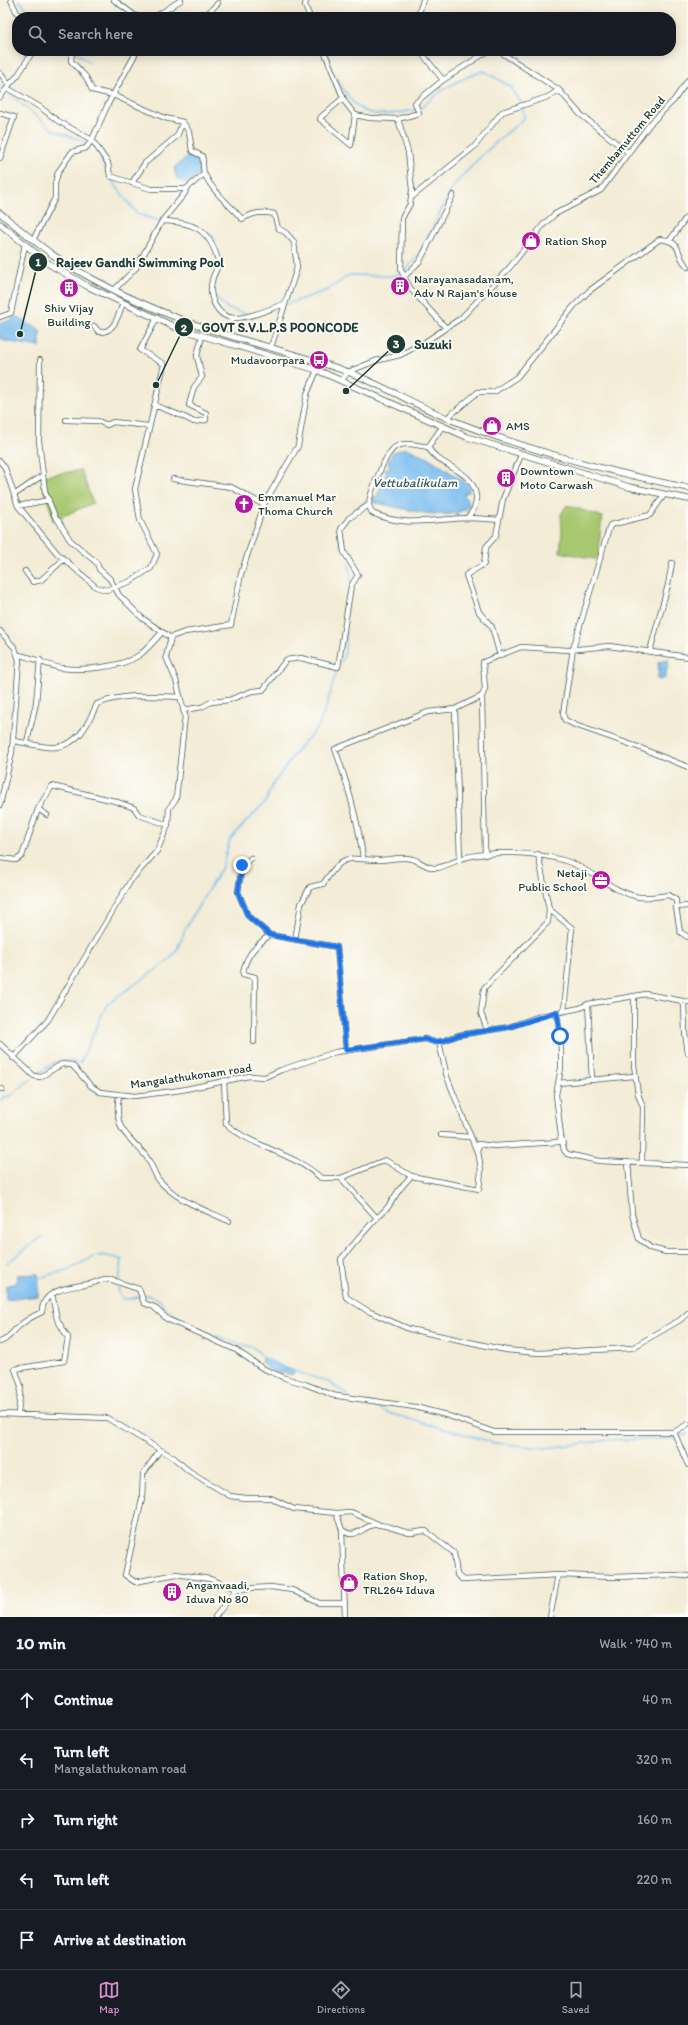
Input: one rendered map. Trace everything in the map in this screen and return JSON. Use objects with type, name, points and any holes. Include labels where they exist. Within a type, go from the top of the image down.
[{"type":"main road","points":[[0,213],[54,256],[92,278],[181,319],[348,372],[447,418],[522,446],[617,474],[688,488]]},
{"type":"main road","points":[[7,229],[12,223]]},
{"type":"main road","points":[[0,224],[49,264],[87,286],[122,303],[202,336],[317,370],[442,427],[521,455],[629,487],[688,499]]},
{"type":"main road","points":[[0,228],[7,229]]},
{"type":"street","points":[[12,0],[17,12]]},
{"type":"street","points":[[115,0],[131,12]]},
{"type":"street","points":[[163,12],[181,0]]},
{"type":"street","points":[[306,0],[305,6],[308,12]]},
{"type":"street","points":[[419,12],[423,0]]},
{"type":"street","points":[[209,12],[218,3]]},
{"type":"street","points":[[2,95],[29,56]]},
{"type":"street","points":[[72,56],[71,61],[86,77],[92,90],[113,96],[165,118],[183,122],[189,132],[192,151],[202,156],[204,163],[204,174],[242,219],[250,215],[265,212],[274,214],[278,228],[294,242],[297,268],[271,347]]},
{"type":"street","points":[[33,240],[55,198],[55,184],[58,172],[72,152],[86,148],[91,142],[134,56]]},
{"type":"street","points":[[326,56],[343,98],[356,115],[370,118],[398,119],[419,113],[414,103],[443,80],[480,56]]},
{"type":"street","points":[[424,56],[443,80]]},
{"type":"street","points":[[507,56],[559,90],[580,114],[629,153]]},
{"type":"street","points":[[0,73],[8,86],[40,107],[58,122],[91,142],[108,163],[110,176],[151,189],[186,189]]},
{"type":"street","name":"Thembamuttom Road","points":[[348,372],[375,361],[400,355],[425,342],[461,318],[510,267],[543,225],[555,214],[601,190],[649,125],[674,100],[688,80]]},
{"type":"street","points":[[446,328],[410,288],[401,270],[402,218],[412,197],[474,147],[502,112],[548,97],[559,90]]},
{"type":"street","points":[[343,98],[320,119],[351,146],[356,115]]},
{"type":"street","points":[[0,112],[14,117],[0,158]]},
{"type":"street","points":[[398,119],[411,164],[412,197]]},
{"type":"street","points":[[132,183],[145,162],[177,136],[183,122]]},
{"type":"street","points":[[115,289],[136,268],[162,221],[185,193],[186,189],[204,174]]},
{"type":"street","points":[[404,277],[420,261],[453,195]]},
{"type":"street","points":[[670,240],[688,215]]},
{"type":"street","points":[[162,221],[186,223],[210,239],[219,264],[212,281],[212,293],[214,305],[221,313],[234,318],[284,304]]},
{"type":"street","points":[[447,418],[478,392],[494,392],[517,377],[574,306],[589,291],[660,238],[670,240],[678,248],[683,263],[688,267]]},
{"type":"street","points":[[0,316],[11,313],[25,244]]},
{"type":"street","points":[[94,326],[99,332],[107,332],[113,328],[122,303]]},
{"type":"street","points":[[0,461],[5,468],[18,506],[57,553],[96,587],[106,590],[115,588],[129,582],[151,568],[157,554],[140,520],[135,489],[148,426],[164,364],[140,350],[158,318]]},
{"type":"street","points":[[154,405],[194,422],[206,420],[206,413],[190,405],[194,386],[202,377],[197,356],[202,336]]},
{"type":"street","points":[[40,360],[39,441],[48,500],[56,519],[70,540],[93,559],[99,569],[110,578],[119,595],[142,618],[171,638]]},
{"type":"street","points":[[171,638],[185,632],[231,625],[241,574],[264,505],[298,446],[307,394],[317,370]]},
{"type":"street","points":[[341,381],[348,372]]},
{"type":"street","points":[[66,420],[98,421],[108,425],[113,422],[148,426]]},
{"type":"street","points":[[428,448],[442,427]]},
{"type":"street","points":[[468,518],[475,510],[477,500],[475,486],[468,477],[432,455],[428,448],[415,444],[396,446],[388,453],[373,487],[369,505],[372,513],[386,519],[400,521],[420,522],[468,518],[499,520]]},
{"type":"street","points":[[500,656],[492,627],[479,612],[466,575],[484,564],[486,547],[496,536],[503,499],[521,455]]},
{"type":"street","points":[[14,495],[43,475]]},
{"type":"street","points":[[173,479],[231,486],[264,505]]},
{"type":"street","points":[[664,495],[650,515],[610,525],[573,649],[563,714],[565,720],[688,767]]},
{"type":"street","points":[[18,506],[48,500]]},
{"type":"street","points":[[183,710],[202,707],[211,702],[229,700],[252,691],[263,690],[286,660],[301,658],[338,667],[351,586],[358,575],[344,552],[342,529],[349,518],[369,505]]},
{"type":"street","points":[[25,571],[33,582],[41,580],[64,559]]},
{"type":"street","points":[[650,652],[668,585],[672,563]]},
{"type":"street","points":[[0,631],[15,648],[18,655],[19,670],[10,765],[0,804]]},
{"type":"street","points":[[18,655],[30,656],[62,668],[113,665],[132,660],[140,655],[162,632]]},
{"type":"street","points":[[13,1058],[48,1020],[131,880],[157,851],[168,825],[168,808],[176,799],[185,716],[176,680],[166,657],[171,638]]},
{"type":"street","points":[[485,855],[482,696],[484,688],[483,662],[521,648],[573,649],[609,646],[688,656]]},
{"type":"street","points":[[27,742],[36,703],[40,660]]},
{"type":"street","points":[[13,741],[27,742],[56,748],[76,740],[89,721],[97,704],[112,698],[142,696],[180,697]]},
{"type":"street","points":[[363,858],[359,831],[348,784],[335,749],[428,712],[455,709],[482,696]]},
{"type":"street","points":[[455,709],[460,860]]},
{"type":"street","points":[[0,858],[16,860],[22,856],[38,809],[52,786],[134,808],[139,815],[168,825]]},
{"type":"street","points":[[38,809],[47,814]]},
{"type":"street","points":[[487,1030],[481,1013],[484,988],[548,922],[549,909],[538,854]]},
{"type":"street","points":[[295,940],[300,904],[310,887],[323,884],[332,870],[343,860],[352,857],[378,860],[408,858],[415,859],[426,866],[437,868],[460,860],[485,855],[538,854],[566,861],[629,894],[641,897],[669,895],[676,900],[680,932],[688,937]]},
{"type":"street","points":[[251,858],[242,865],[238,892],[248,916],[270,935],[337,947],[346,1050]]},
{"type":"street","points":[[676,907],[688,906]]},
{"type":"street","points":[[549,909],[572,928],[564,1011]]},
{"type":"street","points":[[254,1042],[255,977],[243,974],[244,965],[254,947],[270,935]]},
{"type":"street","name":"Mangalathukonam road","points":[[0,1044],[13,1058],[36,1077],[40,1077],[57,1065],[72,1065],[91,1086],[100,1092],[135,1096],[253,1075],[265,1077],[314,1058],[346,1050],[425,1039],[439,1042],[459,1035],[509,1027],[557,1012],[580,1008],[588,1004],[634,996],[646,994],[686,1001]]},
{"type":"street","points":[[634,996],[634,1065],[638,1094],[644,1107],[642,1163]]},
{"type":"street","points":[[686,1001],[685,1033],[688,1053]]},
{"type":"street","points":[[588,1004],[592,1079]]},
{"type":"street","points":[[557,1012],[561,1050],[556,1096],[561,1136],[564,1150],[567,1154],[599,1161],[688,1164]]},
{"type":"street","points":[[224,1080],[226,1124],[236,1133],[310,1167],[321,1178],[341,1178],[385,1160],[411,1176],[479,1188],[480,1162],[447,1077],[439,1042]]},
{"type":"street","points":[[558,1083],[564,1084],[592,1079],[634,1076]]},
{"type":"street","points":[[119,1094],[117,1108],[121,1130],[151,1162],[158,1178],[168,1189],[192,1205],[229,1221]]},
{"type":"street","points":[[441,1135],[470,1137]]},
{"type":"street","points":[[477,1152],[478,1144],[494,1146],[543,1144],[559,1142],[561,1136]]},
{"type":"street","points":[[628,1162],[632,1214],[639,1240],[650,1248],[666,1252],[688,1252]]},
{"type":"street","points":[[411,1176],[399,1190],[388,1207],[341,1259],[346,1298],[368,1311],[409,1329],[506,1350],[539,1353],[632,1348],[680,1320],[688,1313]]},
{"type":"street","points":[[341,1178],[377,1218]]},
{"type":"street","points":[[0,1342],[9,1338],[16,1329],[26,1321],[42,1312],[47,1299],[59,1289],[89,1284],[106,1279],[138,1289],[144,1303],[154,1307],[167,1319],[236,1350],[262,1368],[332,1395],[415,1407],[446,1415],[494,1432],[674,1432],[688,1424]]},
{"type":"street","points":[[18,1414],[21,1386],[15,1369],[64,1361],[68,1338],[57,1319],[52,1294]]},
{"type":"street","points":[[0,1414],[107,1418],[174,1458],[189,1471],[230,1496],[246,1498],[271,1498],[294,1508],[336,1513],[351,1512],[379,1525],[410,1532],[428,1532],[454,1553],[457,1575],[463,1580],[558,1575],[613,1577],[688,1575]]},
{"type":"street","points":[[674,1432],[688,1465]]},
{"type":"street","points":[[160,1450],[142,1474],[142,1499],[124,1575],[135,1582],[176,1574],[210,1580],[237,1589],[271,1587],[292,1590],[319,1603],[345,1603]]},
{"type":"street","points":[[339,1518],[343,1512]]},
{"type":"street","points":[[336,1513],[342,1530],[345,1617]]},
{"type":"street","points":[[342,1530],[346,1533],[356,1534],[372,1526],[379,1525]]},
{"type":"street","points":[[550,1617],[558,1575]]},
{"type":"street","points":[[215,1617],[237,1589]]},
{"type":"green space","points":[[81,470],[93,503],[54,520],[44,490],[43,476]]},
{"type":"green space","points":[[567,505],[603,517],[600,531],[599,555],[595,559],[560,552],[562,531],[561,514]]},
{"type":"water","points":[[189,155],[198,161],[200,175],[186,184],[177,179],[174,168]]},
{"type":"water","points":[[15,316],[40,330],[40,347],[5,341],[0,338],[0,322],[10,321]]},
{"type":"water","name":"Vettubalikulam","points":[[406,448],[429,458],[465,482],[470,487],[469,492],[465,493],[464,495],[469,503],[468,507],[459,512],[435,514],[371,502],[372,498],[377,496],[386,475],[385,468],[390,469],[388,462],[393,452]]},
{"type":"water","points":[[669,660],[665,678],[660,680],[657,679],[659,672],[658,662]]},
{"type":"water","points":[[38,1274],[38,1296],[6,1300],[6,1286],[17,1283],[17,1275]]},
{"type":"water","points":[[263,1357],[277,1365],[295,1371],[292,1375],[269,1370],[261,1362]]},
{"type":"waterway","points":[[19,0],[29,12]]},
{"type":"waterway","points":[[81,56],[89,62]]},
{"type":"waterway","points":[[419,110],[433,97],[449,86],[484,71],[511,87],[522,104]]},
{"type":"waterway","points":[[336,75],[351,100],[359,108],[367,112],[388,114],[416,110]]},
{"type":"waterway","points":[[0,86],[53,130],[89,143]]},
{"type":"waterway","points":[[287,304],[328,290],[349,275],[394,276],[405,271],[419,254],[454,185],[482,155],[524,118],[523,107]]},
{"type":"waterway","points":[[98,152],[107,172]]},
{"type":"waterway","points":[[111,179],[137,214],[160,221]]},
{"type":"waterway","points":[[205,232],[213,237],[216,248]]},
{"type":"waterway","points":[[213,291],[216,275]]},
{"type":"waterway","points":[[213,295],[227,308],[247,314]]},
{"type":"waterway","points":[[353,513],[356,508],[368,500]]},
{"type":"waterway","points":[[340,532],[338,537],[341,546]]},
{"type":"waterway","points":[[349,564],[351,582]]},
{"type":"waterway","points":[[341,662],[345,654],[346,631]]},
{"type":"waterway","points":[[38,1074],[53,1063],[62,1061],[80,1063],[107,1004],[167,962],[176,952],[186,927],[222,867],[230,839],[266,801],[272,786],[298,749],[318,727],[325,711],[337,669]]},
{"type":"waterway","points":[[0,1101],[3,1097],[10,1096],[31,1079]]},
{"type":"waterway","points":[[7,1263],[42,1236]]},
{"type":"waterway","points":[[37,1279],[70,1269],[94,1257],[106,1256],[122,1260],[118,1292],[123,1299],[147,1295],[160,1300],[163,1306],[187,1323],[204,1332],[254,1348],[263,1357],[286,1368]]},
{"type":"waterway","points":[[294,1371],[328,1382],[348,1395]]},
{"type":"waterway","points":[[368,1402],[388,1413],[495,1443],[546,1448],[608,1440],[672,1439],[688,1434]]},
{"type":"place","name":"Ration Shop","points":[[531,241]]},
{"type":"place","name":"Narayanasadanam, Adv N Rajan's house","points":[[400,286]]},
{"type":"place","name":"Shiv Vijay Building","points":[[69,288]]},
{"type":"place","name":"Rajeev Gandhi Swimming Pool","points":[[20,334]]},
{"type":"place","name":"Mudavoorpara","points":[[319,360]]},
{"type":"place","name":"GOVT S.V.L.P.S POONCODE","points":[[156,385]]},
{"type":"place","name":"Suzuki","points":[[346,391]]},
{"type":"place","name":"AMS","points":[[492,426]]},
{"type":"place","name":"Downtown Moto Carwash","points":[[506,478]]},
{"type":"place","name":"Emmanuel Mar Thoma Church","points":[[244,504]]},
{"type":"place","name":"Netaji Public School","points":[[601,880]]},
{"type":"place","name":"Ration Shop, TRL264 Iduva","points":[[349,1583]]},
{"type":"place","name":"Anganvaadi, Iduva No 80","points":[[172,1592]]},
{"type":"route","points":[[242,865],[238,892],[248,916],[270,935],[337,947],[342,1025],[346,1050],[425,1039],[434,1042],[449,1040],[459,1035],[509,1027],[540,1016],[557,1012],[560,1036]]}]
